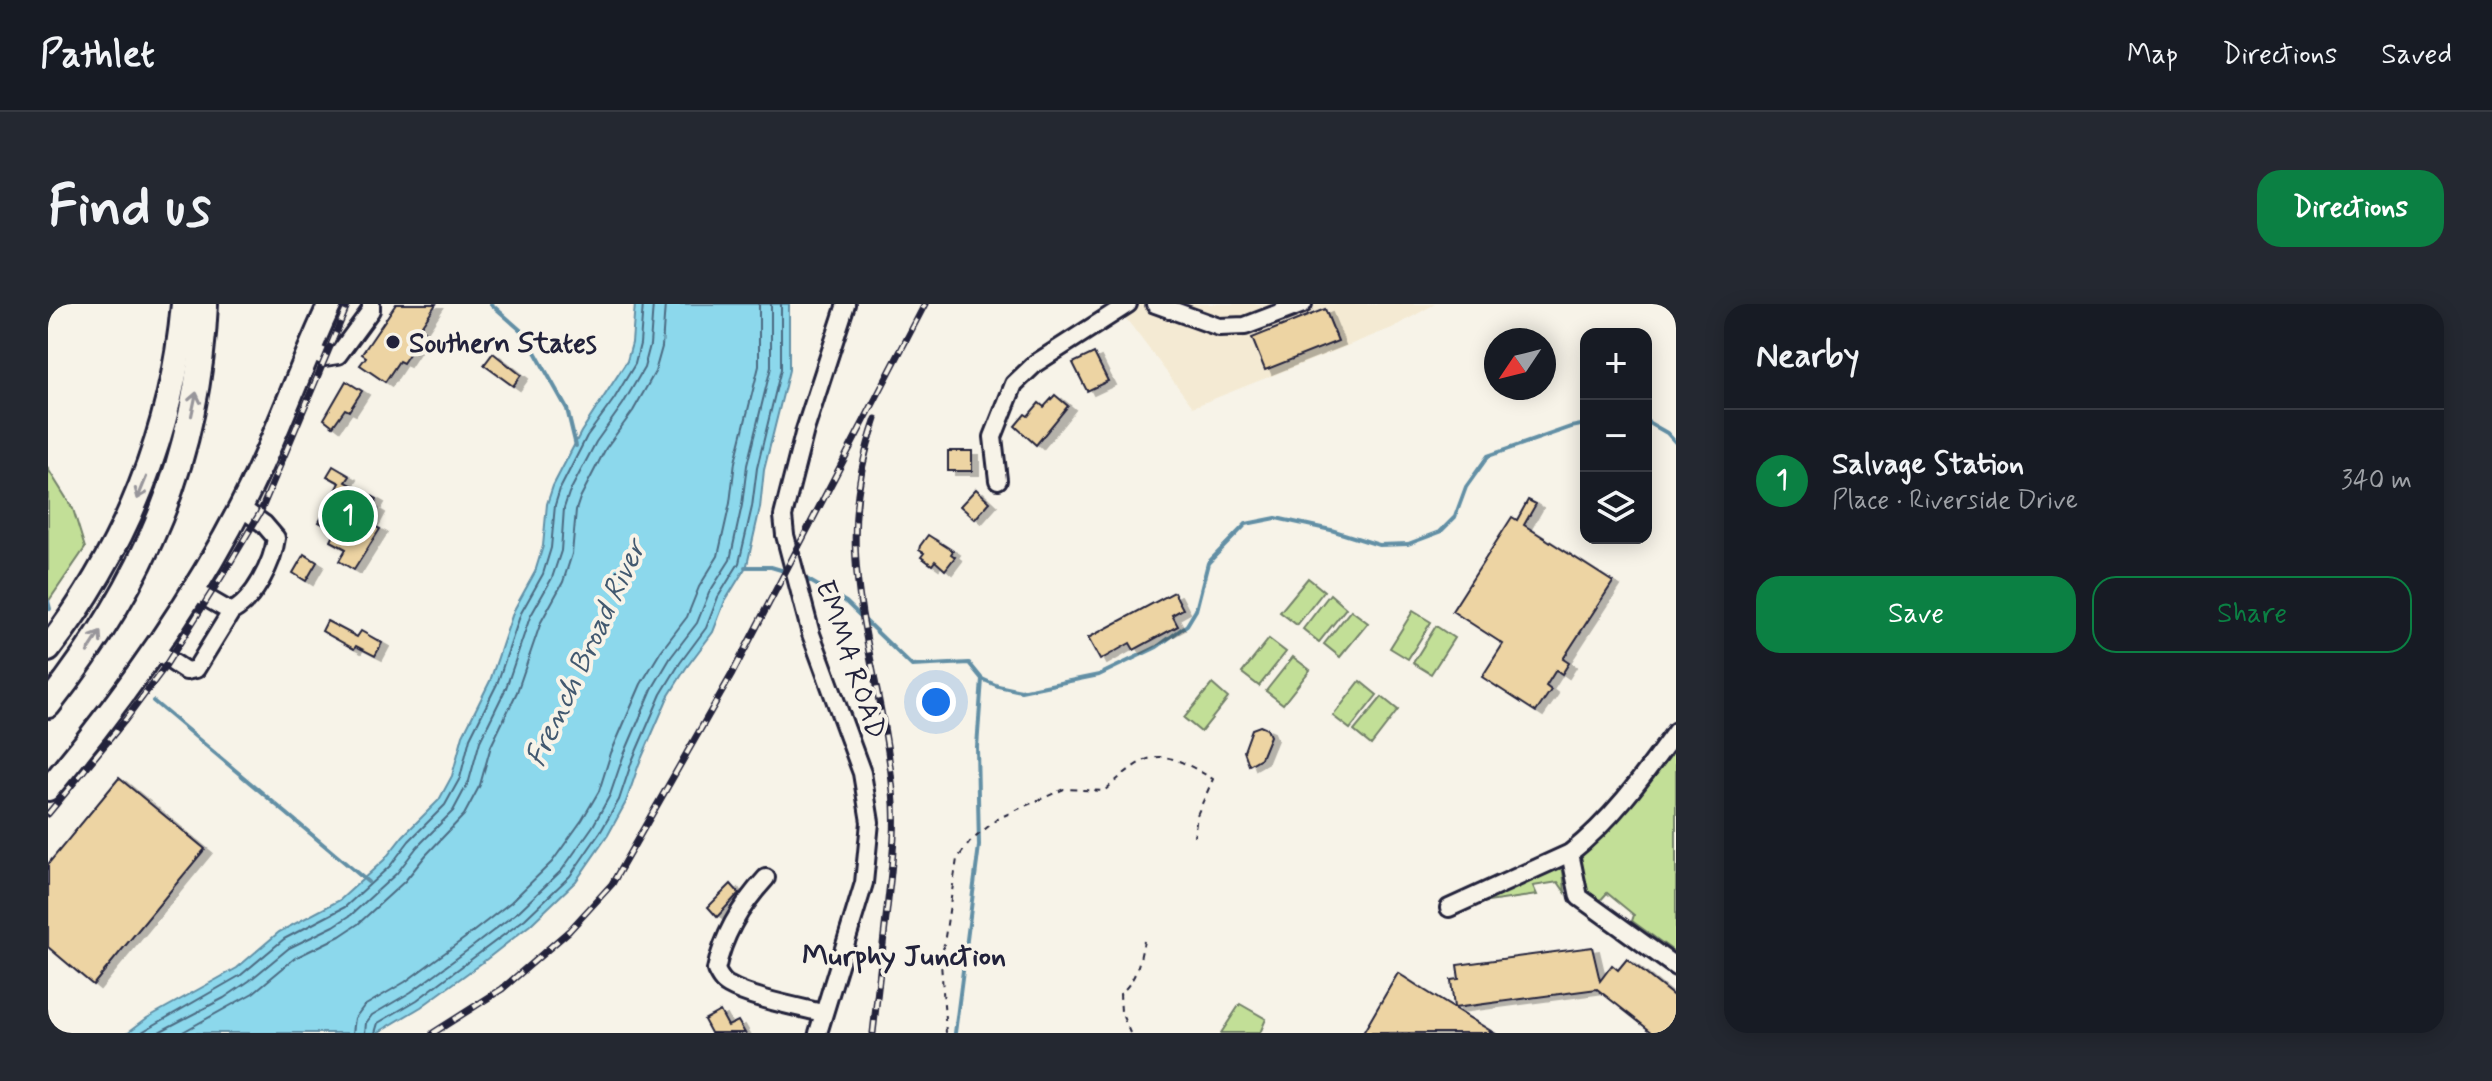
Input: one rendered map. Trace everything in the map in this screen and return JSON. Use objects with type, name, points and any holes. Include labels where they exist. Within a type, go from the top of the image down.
[{"type":"highway","points":[[48,649],[107,561],[144,484],[173,389],[184,304]]},
{"type":"highway","points":[[48,705],[76,670],[133,577],[170,493],[196,394],[205,304]]},
{"type":"main road","points":[[48,789],[116,705],[193,590],[240,507],[330,304]]},
{"type":"street","points":[[309,350],[325,357],[338,355],[371,310],[371,304]]},
{"type":"street","name":"EMMA ROAD","points":[[818,1033],[864,883],[870,822],[862,773],[811,634],[783,516],[788,488],[846,304]]},
{"type":"street","points":[[998,480],[993,437],[1014,384],[1036,363],[1128,304]]},
{"type":"street","points":[[1155,304],[1219,327],[1245,326],[1303,304]]},
{"type":"street","points":[[154,650],[186,671],[196,669],[231,612],[241,608],[256,586],[274,554],[276,538],[264,524],[240,507]]},
{"type":"street","points":[[193,590],[231,612]]},
{"type":"street","points":[[1449,908],[1570,853],[1633,791],[1676,731]]},
{"type":"street","points":[[1570,853],[1579,897],[1676,967]]},
{"type":"street","points":[[766,878],[746,900],[734,922],[716,970],[728,986],[823,1013]]},
{"type":"path","points":[[946,1033],[941,980],[946,923],[957,859],[970,842],[997,819],[1064,789],[1104,791],[1139,762],[1167,755],[1213,779],[1197,815],[1194,836]]},
{"type":"path","points":[[1130,1033],[1121,1012],[1120,994],[1138,972],[1144,941]]},
{"type":"shaded area","points":[[1115,304],[1435,304],[1392,328],[1193,407]]},
{"type":"green space","points":[[48,469],[73,509],[85,548],[48,602]]},
{"type":"green space","points":[[1308,578],[1324,591],[1297,625],[1280,612]]},
{"type":"green space","points":[[1330,594],[1346,608],[1319,642],[1303,629]]},
{"type":"green space","points":[[1351,610],[1368,623],[1340,657],[1324,644]]},
{"type":"green space","points":[[1413,611],[1431,622],[1408,659],[1390,648]]},
{"type":"green space","points":[[1436,626],[1454,638],[1431,674],[1413,663]]},
{"type":"green space","points":[[1269,639],[1286,652],[1259,686],[1242,673]]},
{"type":"green space","points":[[1293,657],[1310,670],[1283,704],[1266,691]]},
{"type":"green space","points":[[1360,681],[1377,695],[1350,729],[1333,716]]},
{"type":"green space","points":[[1212,684],[1228,698],[1201,732],[1184,718]]},
{"type":"green space","points":[[1382,697],[1398,710],[1371,745],[1354,731]]},
{"type":"green space","points":[[1676,739],[1676,953],[1632,921],[1634,915],[1607,893],[1598,903],[1586,899],[1579,855]]},
{"type":"green space","points":[[1560,868],[1563,870],[1565,892],[1558,882],[1533,886],[1537,895],[1474,904]]},
{"type":"green space","points":[[1240,1004],[1266,1019],[1260,1033],[1221,1033]]},
{"type":"water","name":"French Broad River","points":[[635,304],[789,304],[789,370],[764,470],[760,508],[747,565],[725,601],[713,632],[668,697],[626,802],[608,835],[576,881],[530,925],[483,962],[421,1007],[377,1033],[127,1033],[147,1018],[237,968],[279,932],[340,900],[384,860],[439,800],[452,776],[463,735],[490,681],[514,610],[535,572],[543,546],[547,504],[553,486],[581,432],[627,361],[632,343]]},
{"type":"building","name":"Southern States","points":[[396,304],[436,304],[420,328],[424,331],[403,363],[399,361],[385,382],[360,365],[366,357],[362,354]]},
{"type":"building","points":[[1325,309],[1338,341],[1265,370],[1252,338]]},
{"type":"building","points":[[493,353],[521,375],[513,386],[484,365]]},
{"type":"building","points":[[1094,353],[1108,381],[1087,391],[1073,363]]},
{"type":"building","points":[[346,381],[362,391],[349,411],[345,409],[333,426],[324,419]]},
{"type":"building","points":[[1055,395],[1068,406],[1036,445],[1015,426],[1039,403],[1044,407]]},
{"type":"building","points":[[948,451],[972,451],[972,471],[948,471]]},
{"type":"building","points":[[333,466],[350,476],[346,482],[377,499],[373,506],[378,509],[370,524],[380,529],[354,570],[339,561],[346,549],[331,541],[336,531],[319,522],[340,483],[327,476]]},
{"type":"building","points":[[976,489],[990,502],[975,519],[960,506]]},
{"type":"building","points":[[1528,500],[1536,504],[1524,525],[1613,582],[1563,659],[1569,663],[1562,674],[1556,670],[1546,686],[1551,690],[1536,712],[1482,677],[1503,644],[1452,611],[1512,517],[1517,520]]},
{"type":"building","points":[[928,535],[953,551],[951,554],[955,557],[945,570],[935,561],[932,565],[921,557],[924,553],[919,550],[920,546]]},
{"type":"building","points":[[304,554],[317,562],[306,581],[293,573]]},
{"type":"building","points":[[1174,592],[1183,609],[1172,615],[1178,626],[1134,650],[1130,643],[1100,660],[1088,638]]},
{"type":"building","points":[[327,621],[357,637],[361,631],[382,643],[375,656],[356,646],[354,649],[322,631]]},
{"type":"building","points":[[1260,726],[1267,729],[1270,736],[1261,758],[1249,765],[1244,751],[1252,729]]},
{"type":"building","points":[[119,778],[205,849],[93,985],[48,947],[48,864]]},
{"type":"building","points":[[731,884],[739,893],[717,917],[708,907]]},
{"type":"building","points":[[1592,947],[1600,981],[1612,965],[1618,970],[1627,959],[1676,998],[1676,1033],[1653,1033],[1597,989],[1454,1008],[1451,980],[1459,979],[1457,965]]},
{"type":"building","points":[[1398,973],[1424,990],[1494,1033],[1363,1033]]},
{"type":"building","points":[[720,1011],[728,1026],[738,1021],[745,1033],[711,1033],[704,1020]]},
{"type":"waterway","points":[[491,304],[525,334],[567,409],[576,446]]},
{"type":"waterway","points":[[1652,424],[1667,433],[1676,443]]},
{"type":"waterway","points":[[803,577],[846,602],[912,666],[969,663],[982,679],[1021,691],[1099,675],[1157,647],[1187,625],[1196,610],[1208,563],[1246,524],[1276,518],[1379,545],[1408,544],[1440,532],[1455,517],[1466,487],[1488,456],[1580,425]]},
{"type":"waterway","points":[[745,567],[771,567],[791,573]]},
{"type":"waterway","points":[[48,601],[50,609]]},
{"type":"waterway","points":[[955,1033],[979,846],[977,747],[982,679]]},
{"type":"waterway","points":[[153,701],[368,882]]},
{"type":"railway","points":[[48,814],[164,668],[260,513],[348,304]]},
{"type":"railway","points":[[433,1033],[502,989],[569,931],[612,884],[732,674],[925,304]]},
{"type":"railway","points":[[873,1033],[894,845],[893,791],[856,562],[856,517],[862,469],[876,419]]},
{"type":"place","name":"Southern States","points":[[393,342]]},
{"type":"place","name":"Salvage Station","points":[[348,516]]},
{"type":"district","name":"Murphy Junction","points":[[904,955]]}]
